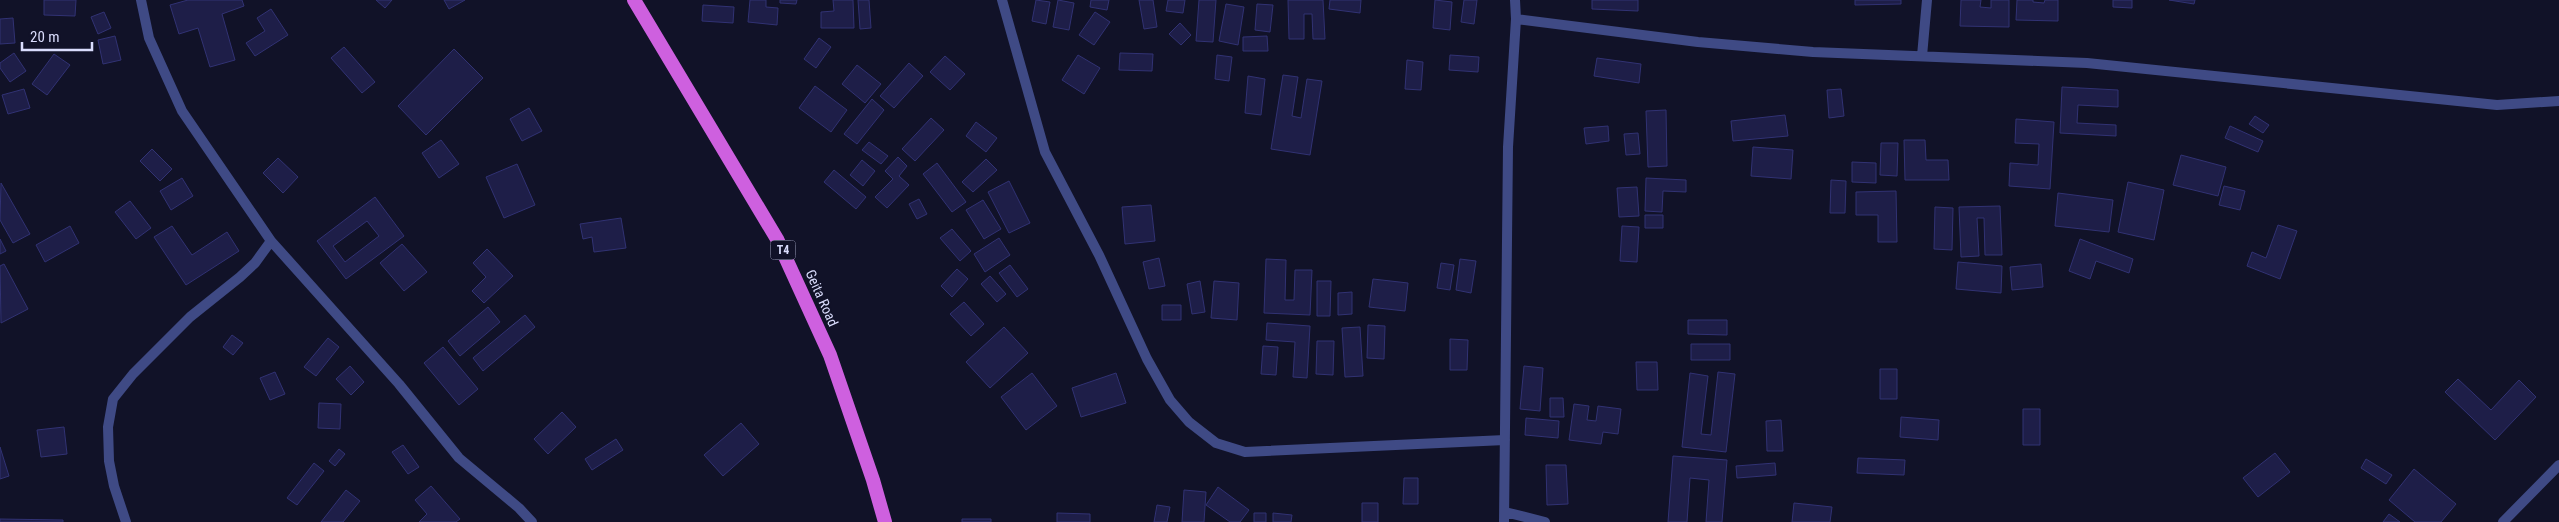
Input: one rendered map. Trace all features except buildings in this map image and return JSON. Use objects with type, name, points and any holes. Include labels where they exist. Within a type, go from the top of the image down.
[{"type":"highway","name":"Geita Road","points":[[634,0],[778,238],[830,355],[873,480],[885,522]]},
{"type":"street","points":[[1002,0],[1045,152],[1099,256],[1147,359],[1170,400],[1188,422],[1216,443],[1245,452],[1505,440]]},
{"type":"street","points":[[1515,0],[1516,19],[1508,147],[1504,517],[1545,522]]},
{"type":"street","points":[[1922,56],[1927,0]]},
{"type":"street","points":[[144,1],[149,38],[182,111],[271,241],[399,384],[459,458],[530,521]]},
{"type":"street","points":[[1516,19],[1698,42],[1813,52],[2087,63],[2497,105],[2559,101]]},
{"type":"street","points":[[126,522],[114,486],[109,461],[108,427],[112,399],[133,374],[190,317],[255,263],[271,241]]},
{"type":"street","points":[[2503,522],[2559,464]]}]
